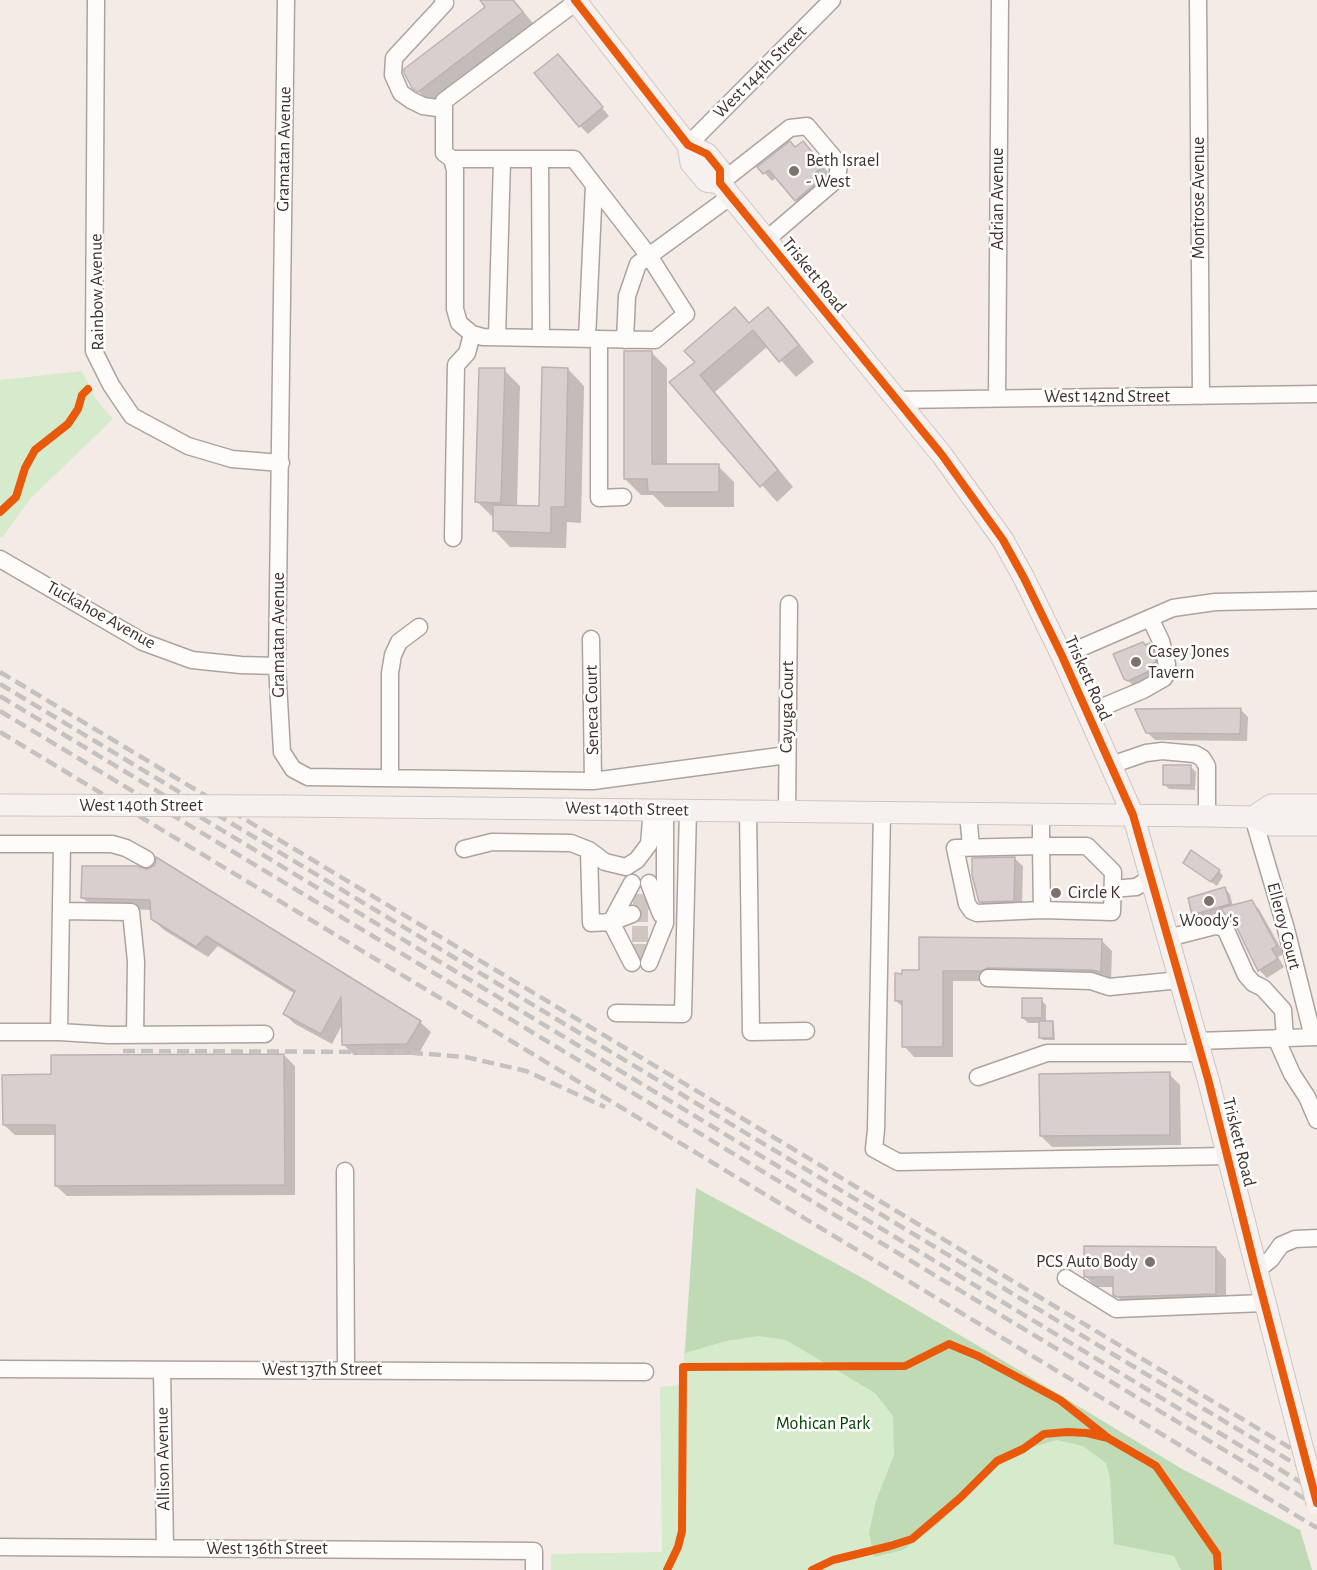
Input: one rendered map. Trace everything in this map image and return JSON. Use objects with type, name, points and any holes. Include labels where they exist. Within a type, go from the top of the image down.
[{"type":"main road","name":"Triskett Road","points":[[575,1],[688,145],[707,154],[720,170],[725,190],[942,455],[1002,540],[1024,578],[1062,656],[1133,815],[1199,1047],[1317,1503]]},
{"type":"main road","name":"West 140th Street","points":[[0,805],[659,809],[1207,816],[1253,817],[1270,825],[1317,825]]},
{"type":"main road","name":"West 140th Street","points":[[1253,817],[1271,805],[1317,805]]},
{"type":"street","name":"Rainbow Avenue","points":[[96,0],[94,351],[111,385],[132,416],[188,446],[232,459],[281,463]]},
{"type":"street","name":"Gramatan Avenue","points":[[286,0],[277,666],[282,752],[293,769],[308,777],[592,781],[787,755]]},
{"type":"street","points":[[443,0],[446,3],[394,58],[393,75],[401,93],[411,100],[423,106],[444,110]]},
{"type":"street","name":"West 144th Street","points":[[688,145],[832,0]]},
{"type":"street","name":"Adrian Avenue","points":[[997,398],[1000,0]]},
{"type":"street","name":"Montrose Avenue","points":[[1198,0],[1201,396]]},
{"type":"street","points":[[452,159],[455,170],[454,309],[459,323],[472,334],[497,337],[656,340],[686,314],[649,256],[574,159],[452,159],[444,153],[444,100],[575,1]]},
{"type":"street","points":[[625,340],[627,296],[638,264],[725,190],[790,128],[807,126],[839,164],[837,179],[766,240]]},
{"type":"street","points":[[540,159],[541,338]]},
{"type":"street","points":[[497,337],[502,160]]},
{"type":"street","points":[[594,185],[593,339],[599,498],[622,498]]},
{"type":"street","points":[[453,538],[456,365],[467,353],[472,334]]},
{"type":"street","name":"West 142nd Street","points":[[898,400],[1317,394]]},
{"type":"street","name":"Tuckahoe Avenue","points":[[0,559],[144,642],[192,660],[277,666]]},
{"type":"street","points":[[1062,656],[1173,608],[1215,602],[1317,600]]},
{"type":"street","name":"Cayuga Court","points":[[787,811],[789,604]]},
{"type":"street","points":[[1088,713],[1143,690],[1164,678],[1167,673],[1167,664],[1161,641],[1150,618]]},
{"type":"street","points":[[390,778],[390,673],[393,655],[399,642],[419,627]]},
{"type":"street","name":"Seneca Court","points":[[591,639],[592,781]]},
{"type":"street","points":[[1111,765],[1146,753],[1162,751],[1195,754],[1203,758],[1207,766],[1207,816]]},
{"type":"street","points":[[464,849],[492,842],[571,843],[589,850],[605,862],[626,867],[637,860],[649,844],[659,809]]},
{"type":"street","points":[[640,948],[665,923],[659,809]]},
{"type":"street","points":[[616,1013],[682,1014],[688,810]]},
{"type":"street","points":[[748,810],[751,1032],[806,1031]]},
{"type":"street","points":[[882,812],[877,1118],[874,1149],[898,1162],[1227,1156]]},
{"type":"street","points":[[968,813],[971,848]]},
{"type":"street","points":[[1041,814],[1042,910]]},
{"type":"street","name":"Elleroy Court","points":[[1253,817],[1287,929],[1315,1037]]},
{"type":"street","points":[[0,844],[112,844],[126,848],[146,859]]},
{"type":"street","points":[[59,1032],[62,844]]},
{"type":"street","points":[[1041,846],[1087,846],[1113,872],[1112,912],[1042,910],[977,913],[966,904],[955,848],[1041,846]]},
{"type":"street","points":[[589,850],[591,923],[611,922],[640,898]]},
{"type":"street","points":[[1112,889],[1136,886],[1151,878]]},
{"type":"street","points":[[640,898],[665,923]]},
{"type":"street","points":[[640,898],[665,923]]},
{"type":"street","points":[[611,922],[640,898]]},
{"type":"street","points":[[61,911],[131,912],[136,961],[135,1035]]},
{"type":"street","points":[[611,922],[640,948]]},
{"type":"street","points":[[611,922],[640,948]]},
{"type":"street","points":[[640,948],[665,923]]},
{"type":"street","points":[[1168,938],[1215,926],[1225,928],[1246,975],[1253,983],[1263,988],[1283,1011],[1281,1038],[1292,1074],[1307,1097],[1317,1120]]},
{"type":"street","points":[[988,978],[1091,981],[1109,987],[1180,980]]},
{"type":"street","points":[[0,1032],[135,1035],[265,1034]]},
{"type":"street","points":[[978,1077],[1047,1053],[1199,1047],[1281,1038],[1315,1037]]},
{"type":"street","points":[[345,1171],[346,1370]]},
{"type":"street","points":[[1256,1271],[1271,1259],[1281,1245],[1295,1239],[1317,1238]]},
{"type":"street","points":[[1066,1278],[1116,1309],[1264,1303]]},
{"type":"street","name":"West 137th Street","points":[[0,1369],[645,1372]]},
{"type":"street","name":"Allison Avenue","points":[[162,1370],[165,1548]]},
{"type":"street","name":"West 136th Street","points":[[0,1547],[534,1551],[534,1570]]},
{"type":"green space","points":[[82,371],[96,399],[113,419],[30,499],[2,538],[0,537],[0,380]]},
{"type":"green space","name":"Mohican Park","points":[[696,1188],[859,1276],[1182,1469],[1300,1530],[1312,1570],[551,1570],[551,1554],[662,1552],[660,1387],[682,1385]]},
{"type":"green space","points":[[696,1188],[859,1276],[1182,1469],[1300,1530],[1312,1570],[1181,1570],[1174,1556],[1114,1544],[1110,1478],[1106,1463],[1083,1446],[1057,1440],[1036,1446],[998,1466],[938,1524],[903,1550],[874,1557],[869,1533],[876,1501],[894,1455],[893,1416],[875,1393],[786,1340],[759,1336],[726,1341],[685,1353]]},
{"type":"building","points":[[480,0],[513,0],[523,12],[418,92],[412,88],[404,69],[485,7]]},
{"type":"building","points":[[558,54],[603,107],[579,127],[534,73]]},
{"type":"building","name":"Beth Israel - West","points":[[790,141],[795,147],[803,141],[824,166],[816,172],[822,178],[795,201],[769,170],[763,174],[757,167]]},
{"type":"building","points":[[735,307],[749,323],[768,307],[799,345],[779,362],[753,330],[700,375],[778,470],[760,487],[669,382],[695,362],[684,351]]},
{"type":"building","points":[[624,351],[652,351],[652,464],[719,464],[719,492],[648,492],[647,479],[624,479]]},
{"type":"building","points":[[542,367],[568,368],[565,507],[551,507],[551,533],[493,531],[493,505],[539,506]]},
{"type":"building","points":[[479,368],[505,368],[501,503],[475,502]]},
{"type":"building","name":"Casey Jones Tavern","points":[[1143,642],[1145,645],[1150,643],[1151,645],[1156,662],[1152,664],[1154,669],[1128,681],[1124,679],[1113,654]]},
{"type":"building","points":[[1241,708],[1240,734],[1146,733],[1135,709]]},
{"type":"building","points":[[1163,765],[1191,765],[1191,785],[1163,785]]},
{"type":"building","points":[[1191,850],[1220,870],[1211,882],[1183,863]]},
{"type":"building","points":[[156,857],[421,1021],[407,1044],[342,1045],[341,997],[321,1034],[283,1014],[295,991],[206,936],[196,947],[151,919],[150,900],[81,898],[82,866],[137,866],[147,869],[155,865]]},
{"type":"building","points":[[1015,857],[1014,901],[979,902],[972,875],[972,858]]},
{"type":"building","name":"Woody's","points":[[1225,887],[1230,904],[1192,915],[1188,898]]},
{"type":"building","points":[[1252,900],[1277,946],[1272,949],[1278,959],[1258,971],[1235,924],[1227,918],[1221,908]]},
{"type":"building","points":[[919,937],[1102,939],[1101,972],[988,968],[981,971],[943,971],[943,1047],[902,1047],[902,1001],[895,1001],[895,973],[902,974],[902,970],[919,970]]},
{"type":"building","points":[[1022,998],[1042,998],[1042,1018],[1022,1018]]},
{"type":"building","points":[[1039,1021],[1053,1021],[1053,1038],[1039,1038]]},
{"type":"building","points":[[284,1054],[285,1185],[55,1186],[55,1125],[3,1125],[2,1075],[51,1074],[51,1055]]},
{"type":"building","points":[[1170,1072],[1170,1135],[1040,1136],[1039,1074]]},
{"type":"building","name":"PCS Auto Body","points":[[1084,1246],[1216,1247],[1216,1294],[1117,1297],[1113,1295],[1113,1277],[1084,1277]]},
{"type":"tunnel","points":[[633,902],[649,902]]},
{"type":"tunnel","points":[[632,914],[649,914]]},
{"type":"tunnel","points":[[632,934],[648,934]]},
{"type":"tunnel","points":[[632,952],[649,952]]},
{"type":"railway","points":[[0,672],[1317,1464]]},
{"type":"railway","points":[[0,684],[1317,1477]]},
{"type":"railway","points":[[0,696],[1317,1492]]},
{"type":"railway","points":[[0,711],[1317,1506]]},
{"type":"railway","points":[[0,732],[1317,1528]]},
{"type":"railway","points":[[123,1051],[402,1052],[466,1057],[526,1071],[605,1107]]},
{"type":"cycle path","points":[[575,0],[688,145],[707,154],[716,165],[720,170],[720,183],[942,455],[1003,540],[1024,578],[1062,656],[1133,815],[1208,1079],[1317,1503]]},
{"type":"cycle path","points":[[0,512],[16,497],[25,468],[35,450],[68,424],[78,409],[82,395],[88,389]]},
{"type":"cycle path","points":[[667,1570],[678,1547],[682,1531],[683,1367],[905,1366],[949,1344],[978,1356],[1060,1400],[1108,1438]]},
{"type":"cycle path","points":[[812,1570],[833,1560],[912,1539],[960,1498],[997,1461],[1023,1449],[1044,1434],[1067,1432],[1087,1433],[1108,1438],[1156,1466],[1217,1554],[1218,1570]]},
{"type":"place","name":"Beth Israel - West","points":[[794,171]]},
{"type":"place","name":"Casey Jones Tavern","points":[[1136,662]]},
{"type":"place","name":"Circle K","points":[[1056,893]]},
{"type":"place","name":"Woody's","points":[[1209,901]]},
{"type":"place","name":"PCS Auto Body","points":[[1150,1262]]}]
